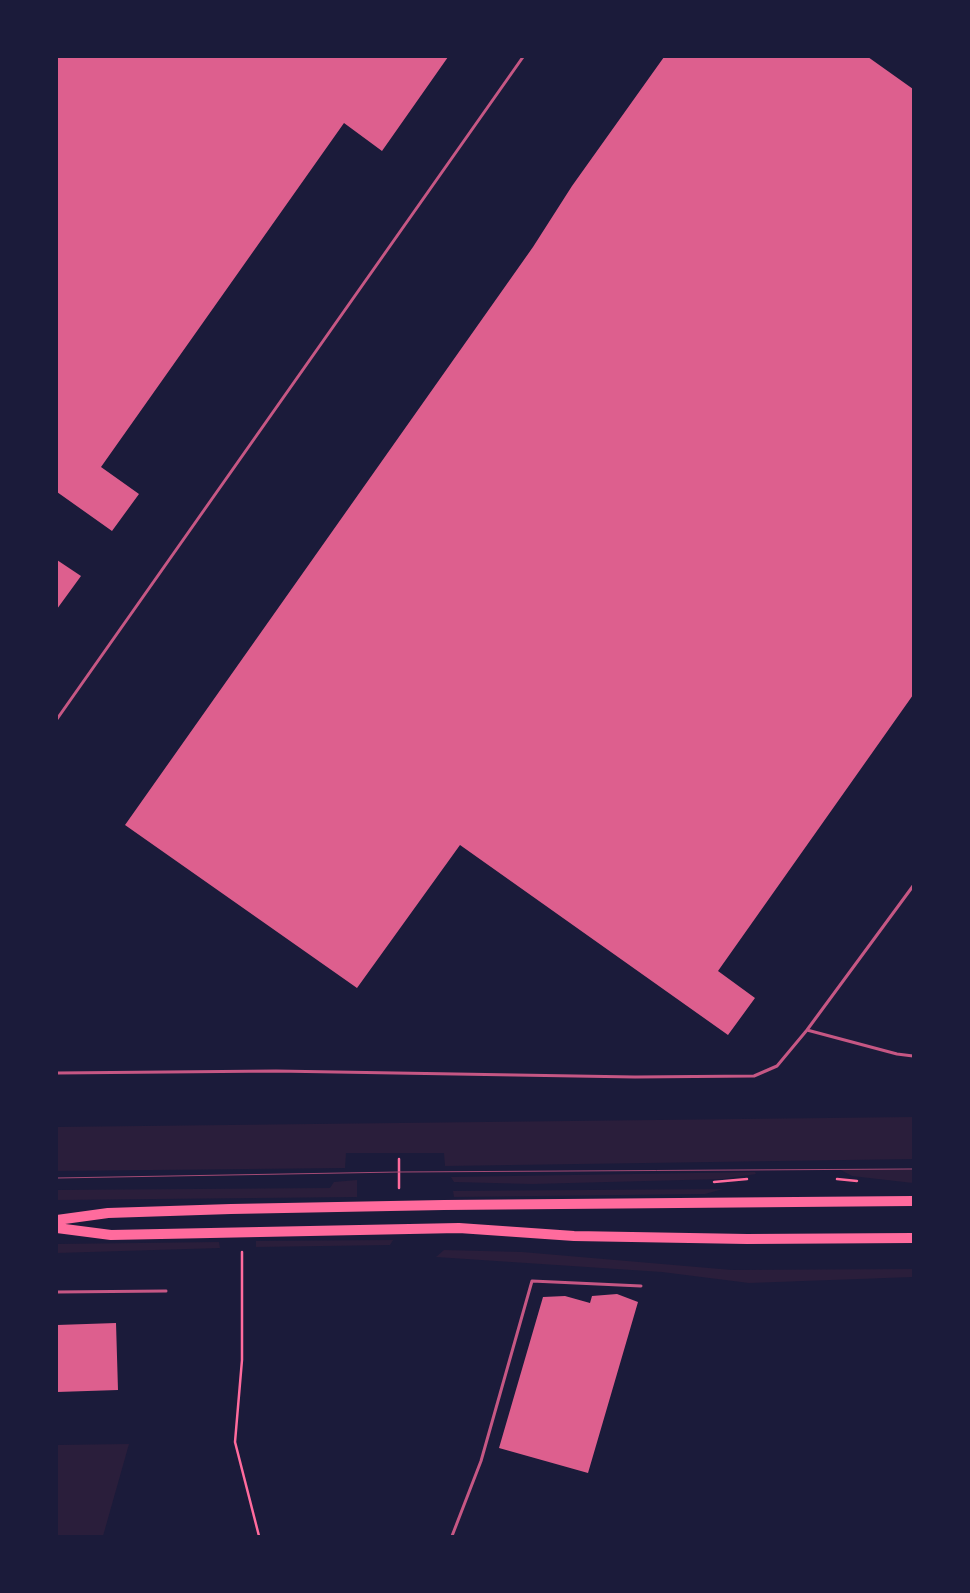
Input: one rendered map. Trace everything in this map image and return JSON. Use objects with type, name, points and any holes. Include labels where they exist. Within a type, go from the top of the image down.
[{"type":"main road","points":[[57,1220],[108,1213],[231,1208],[797,1200],[913,1201]]},
{"type":"main road","points":[[57,1228],[111,1235],[459,1228],[582,1236],[747,1239],[913,1238]]},
{"type":"lane","points":[[57,719],[523,57]]},
{"type":"lane","points":[[57,1073],[276,1071],[635,1077],[754,1076],[777,1066],[807,1030],[913,886]]},
{"type":"lane","points":[[807,1030],[898,1054],[913,1056]]},
{"type":"lane","points":[[452,1536],[481,1461],[532,1281],[641,1286]]},
{"type":"lane","points":[[57,1292],[166,1291]]},
{"type":"path","points":[[242,1233],[242,1360],[235,1442],[259,1536]]},
{"type":"shaded area","points":[[913,1117],[913,1159],[445,1166],[444,1153],[346,1153],[345,1168],[57,1171],[57,1127]]},
{"type":"shaded area","points":[[839,1169],[913,1170],[913,1183],[852,1176]]},
{"type":"shaded area","points":[[755,1172],[756,1174],[722,1179],[532,1184],[454,1182],[451,1177]]},
{"type":"shaded area","points":[[357,1180],[357,1197],[57,1200],[57,1190],[330,1188],[334,1182]]},
{"type":"shaded area","points":[[723,1189],[705,1194],[454,1197],[453,1191]]},
{"type":"shaded area","points":[[393,1240],[390,1245],[256,1247],[256,1241]]},
{"type":"shaded area","points":[[219,1242],[220,1248],[57,1253],[57,1244]]},
{"type":"shaded area","points":[[444,1250],[522,1252],[732,1270],[913,1269],[913,1277],[749,1283],[662,1272],[436,1257]]},
{"type":"shaded area","points":[[129,1444],[103,1536],[57,1536],[57,1445]]},
{"type":"building","points":[[57,57],[448,57],[382,151],[344,123],[101,467],[139,494],[112,531],[57,492]]},
{"type":"building","points":[[664,57],[868,57],[913,89],[913,695],[718,971],[755,998],[728,1035],[460,845],[357,988],[125,825],[533,247],[572,186]]},
{"type":"building","points":[[57,560],[81,576],[57,609]]},
{"type":"building","points":[[617,1294],[638,1302],[588,1473],[499,1448],[543,1297],[565,1296],[590,1303],[592,1296]]},
{"type":"building","points":[[116,1323],[118,1390],[57,1392],[57,1325]]},
{"type":"tram line","points":[[57,1178],[399,1172],[913,1169]]}]
